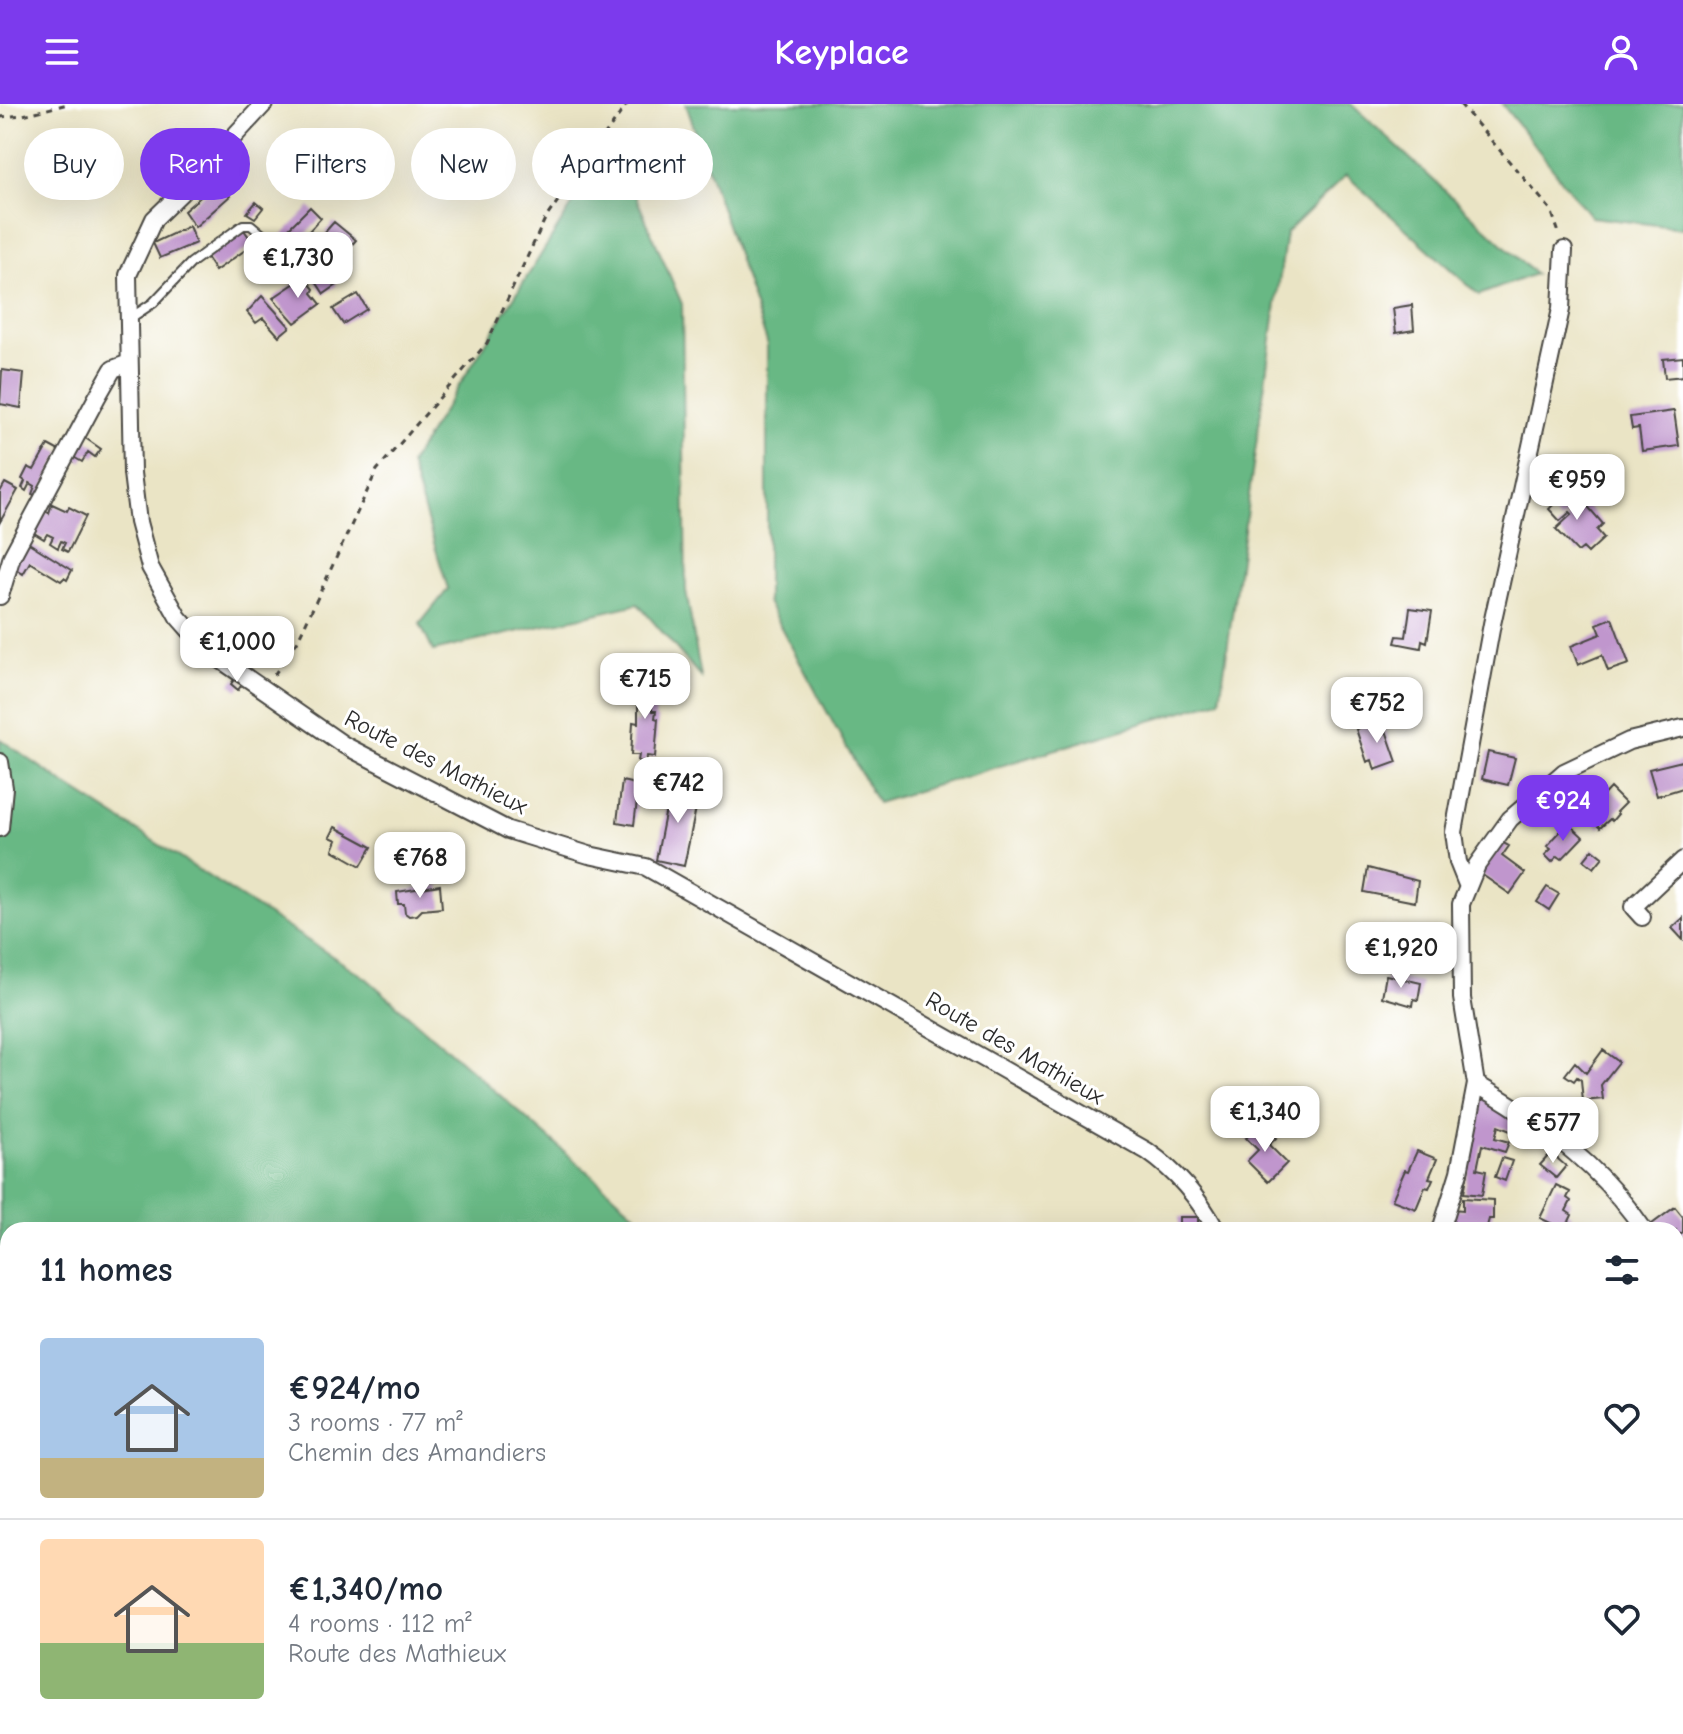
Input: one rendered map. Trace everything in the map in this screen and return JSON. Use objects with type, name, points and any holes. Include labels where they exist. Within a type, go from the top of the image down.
[{"type":"street","name":"Route des Mathieux","points":[[264,104],[154,219],[128,275],[132,473],[138,522],[150,567],[178,617],[208,651],[344,745],[508,830],[589,855],[646,867],[1147,1151],[1171,1168],[1212,1222]]},
{"type":"street","points":[[1468,887],[1458,862],[1454,832],[1492,624],[1561,309],[1564,250]]},
{"type":"street","points":[[0,596],[16,547],[91,408],[113,369],[129,363]]},
{"type":"street","points":[[1443,1222],[1459,1172],[1476,1084],[1462,998],[1461,904],[1477,865],[1510,819],[1564,772],[1629,741],[1683,728]]},
{"type":"street","points":[[0,762],[4,788],[0,828]]},
{"type":"street","points":[[1642,917],[1633,907],[1683,860]]},
{"type":"street","points":[[1476,1084],[1512,1104],[1581,1155],[1628,1205],[1639,1222]]},
{"type":"lane","points":[[128,319],[153,303],[191,263],[243,225],[251,225],[290,258]]},
{"type":"path","points":[[0,117],[68,104]]},
{"type":"path","points":[[263,690],[297,642],[377,470],[487,343],[545,219],[627,104]]},
{"type":"path","points":[[1460,104],[1551,210],[1564,250]]},
{"type":"green space","points":[[686,104],[1351,104],[1535,274],[1479,295],[1346,175],[1286,233],[1220,700],[877,803],[767,602],[767,342],[713,183],[713,128],[694,128]]},
{"type":"green space","points":[[1502,104],[1683,104],[1683,228],[1591,217]]},
{"type":"green space","points":[[575,200],[637,200],[682,304],[686,591],[701,677],[638,604],[433,651],[420,624],[448,589],[410,464]]},
{"type":"green space","points":[[0,739],[366,978],[645,1222],[0,1222]]},
{"type":"building","points":[[197,200],[225,200],[195,227],[184,211]]},
{"type":"building","points":[[256,202],[263,208],[255,218],[247,213]]},
{"type":"building","points":[[310,207],[321,218],[289,253],[277,240]]},
{"type":"building","points":[[334,222],[356,240],[347,250],[325,232]]},
{"type":"building","points":[[189,226],[196,243],[160,258],[153,243]]},
{"type":"building","points":[[244,230],[254,244],[215,271],[206,257]]},
{"type":"building","points":[[319,269],[328,278],[331,276],[337,285],[324,294],[311,274]]},
{"type":"building","points":[[304,277],[321,304],[295,323],[273,298]]},
{"type":"building","points":[[358,294],[367,309],[343,324],[333,309]]},
{"type":"building","points":[[262,296],[290,327],[279,336],[263,318],[256,323],[247,312]]},
{"type":"building","points":[[1412,305],[1414,330],[1396,333],[1393,308]]},
{"type":"building","points":[[1683,357],[1683,376],[1665,378],[1663,359]]},
{"type":"building","points":[[2,370],[24,373],[21,408],[0,404]]},
{"type":"building","points":[[1674,411],[1679,446],[1642,451],[1639,428],[1632,429],[1630,417]]},
{"type":"building","points":[[81,435],[101,449],[95,457],[88,452],[82,462],[70,455]]},
{"type":"building","points":[[48,445],[61,452],[39,497],[32,494],[35,486],[30,483],[26,491],[22,488],[25,481],[22,479],[28,467],[34,470]]},
{"type":"building","points":[[5,483],[18,490],[0,522],[0,492]]},
{"type":"building","points":[[1571,487],[1603,524],[1597,530],[1604,538],[1588,553],[1583,548],[1578,552],[1556,529],[1572,514],[1570,512],[1560,521],[1549,509]]},
{"type":"building","points":[[52,504],[67,511],[69,507],[86,516],[68,552],[62,549],[65,543],[61,541],[58,548],[50,543],[53,537],[47,534],[44,539],[31,531],[41,509],[49,513]]},
{"type":"building","points":[[24,540],[72,570],[67,580],[64,578],[61,581],[30,562],[23,574],[13,567]]},
{"type":"building","points":[[1410,608],[1432,611],[1427,642],[1422,640],[1421,648],[1395,643],[1397,636],[1406,637]]},
{"type":"building","points":[[1612,618],[1629,664],[1608,671],[1602,655],[1578,665],[1571,646],[1601,634],[1597,624]]},
{"type":"building","points":[[638,672],[651,672],[652,711],[656,711],[655,718],[658,719],[655,757],[647,756],[646,763],[638,761],[639,755],[631,755],[633,722],[638,723]]},
{"type":"building","points":[[235,678],[243,683],[238,690],[231,684]]},
{"type":"building","points":[[1382,719],[1397,762],[1375,770],[1372,760],[1367,762],[1356,729]]},
{"type":"building","points":[[1488,752],[1515,758],[1508,785],[1482,779]]},
{"type":"building","points":[[1682,761],[1683,788],[1657,796],[1649,769]]},
{"type":"building","points":[[622,781],[639,785],[634,825],[617,822]]},
{"type":"building","points":[[671,784],[700,789],[684,866],[656,860]]},
{"type":"building","points":[[1610,788],[1625,803],[1612,821],[1610,819],[1600,828],[1586,814]]},
{"type":"building","points":[[1568,823],[1583,837],[1562,859],[1558,856],[1552,862],[1545,855],[1551,849],[1547,846]]},
{"type":"building","points":[[335,827],[372,847],[361,866],[333,850],[337,840],[330,837]]},
{"type":"building","points":[[1498,840],[1509,846],[1502,856],[1525,873],[1510,894],[1481,874],[1495,853]]},
{"type":"building","points":[[1593,849],[1603,857],[1594,868],[1584,860]]},
{"type":"building","points":[[1368,868],[1418,881],[1415,902],[1364,892]]},
{"type":"building","points":[[440,885],[442,908],[422,910],[417,915],[409,916],[405,913],[404,904],[398,904],[397,892]]},
{"type":"building","points":[[1547,887],[1559,894],[1549,910],[1537,902]]},
{"type":"building","points":[[1683,918],[1683,940],[1672,928]]},
{"type":"building","points":[[1386,975],[1421,983],[1418,1000],[1414,999],[1413,1006],[1382,997]]},
{"type":"building","points":[[1603,1050],[1619,1062],[1601,1085],[1603,1099],[1583,1101],[1581,1080],[1577,1077],[1574,1081],[1565,1075],[1575,1062],[1586,1073]]},
{"type":"building","points":[[1482,1096],[1523,1117],[1513,1132],[1498,1126],[1495,1138],[1509,1142],[1505,1152],[1482,1145],[1477,1169],[1486,1171],[1482,1195],[1464,1193]]},
{"type":"building","points":[[1261,1123],[1276,1138],[1269,1145],[1287,1163],[1268,1182],[1247,1161],[1258,1150],[1246,1138]]},
{"type":"building","points":[[1417,1151],[1437,1159],[1429,1178],[1433,1179],[1429,1188],[1425,1187],[1416,1209],[1392,1200]]},
{"type":"building","points":[[1551,1153],[1566,1166],[1556,1178],[1540,1165]]},
{"type":"building","points":[[1502,1158],[1512,1161],[1505,1181],[1495,1177]]},
{"type":"building","points":[[1556,1185],[1570,1192],[1567,1198],[1571,1201],[1566,1211],[1572,1215],[1569,1222],[1548,1222],[1540,1218]]},
{"type":"building","points":[[1463,1198],[1493,1200],[1493,1219],[1488,1222],[1452,1222],[1452,1209],[1463,1210]]},
{"type":"building","points":[[1675,1207],[1683,1217],[1683,1222],[1655,1222]]},
{"type":"building","points":[[1179,1217],[1198,1217],[1198,1222],[1179,1222]]}]
